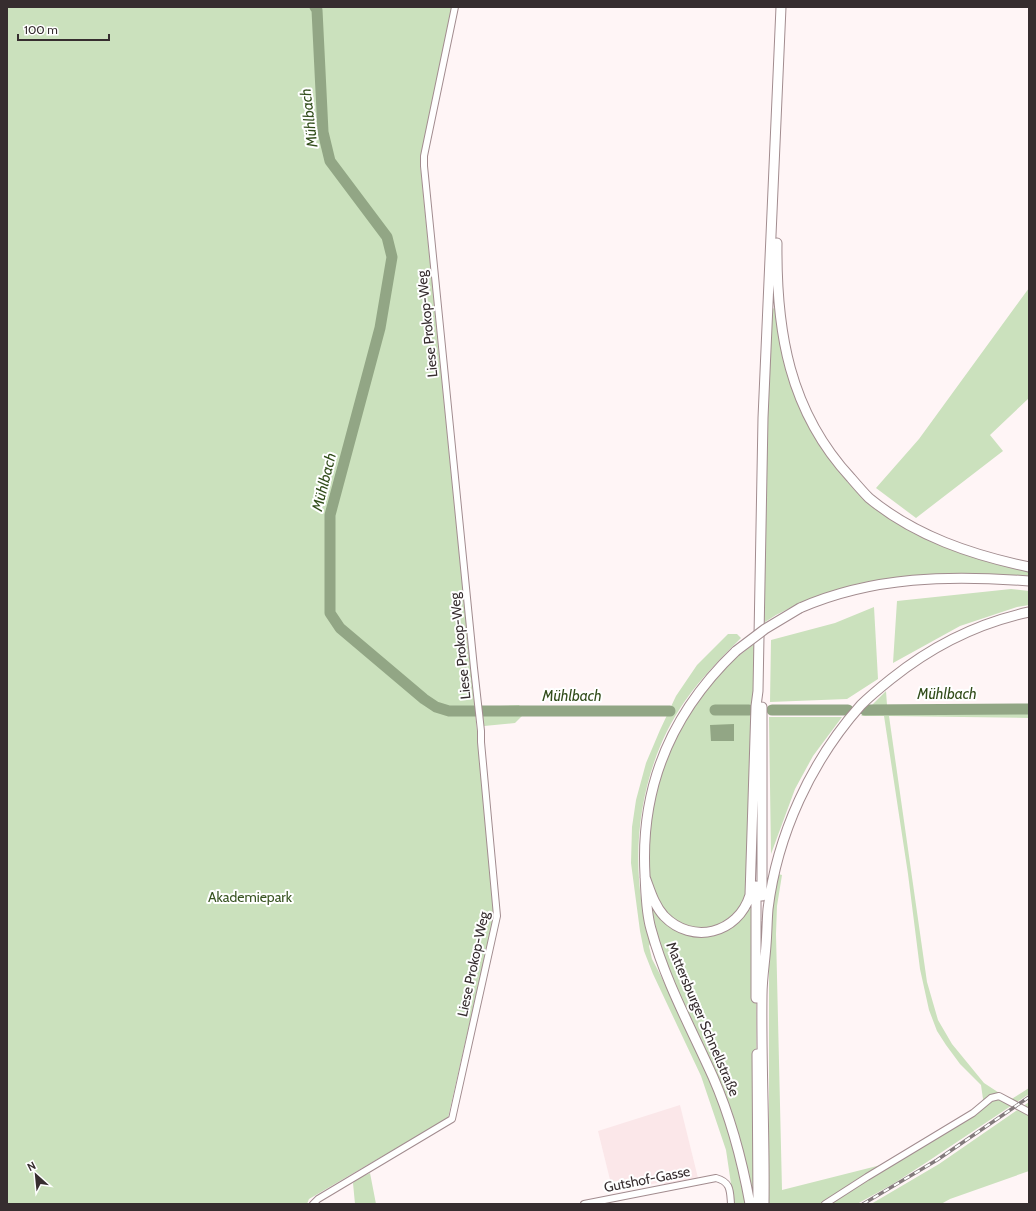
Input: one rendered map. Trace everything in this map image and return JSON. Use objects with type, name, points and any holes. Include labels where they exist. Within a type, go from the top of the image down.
[{"type":"highway","points":[[781,7],[776,276],[778,308],[787,358],[807,416],[822,442],[840,467],[869,498],[901,520],[936,539],[968,550],[1029,567]]},
{"type":"highway","points":[[645,877],[651,894],[660,911],[668,920],[682,928],[700,932],[718,930],[731,923],[741,914],[748,902],[751,889],[756,706],[758,691],[763,418],[778,107]]},
{"type":"highway","name":"Mattersburger Schnellstraße","points":[[750,1204],[738,1145],[726,1110],[713,1077],[676,998],[650,928],[646,908],[644,844],[648,810],[664,753],[677,727],[694,699],[712,676],[736,651],[769,626],[800,608],[846,592],[890,583],[928,579],[968,578],[1029,581]]},
{"type":"highway","name":"Mattersburger Schnellstraße","points":[[764,1204],[762,994],[768,909],[774,874],[784,840],[798,803],[818,765],[841,731],[862,705],[904,668],[941,644],[980,626],[1029,612]]},
{"type":"highway","points":[[758,691],[762,706],[762,994]]},
{"type":"highway","points":[[755,751],[758,1204]]},
{"type":"street","name":"Liese Prokop-Weg","points":[[312,1204],[448,1122],[453,1116],[497,916],[481,742],[480,716],[424,166],[424,156],[455,7]]},
{"type":"street","points":[[825,1204],[973,1113],[991,1098],[999,1096],[1029,1112]]},
{"type":"street","name":"Gutshof-Gasse","points":[[584,1204],[716,1178],[728,1184],[731,1204]]},
{"type":"shaded area","points":[[734,724],[734,741],[711,741],[710,725]]},
{"type":"shaded area","points":[[680,1105],[698,1178],[666,1185],[662,1182],[613,1192],[598,1131]]},
{"type":"green space","name":"Akademiepark","points":[[7,7],[452,7],[420,163],[495,911],[448,1118],[309,1199],[307,1204],[7,1204]]},
{"type":"green space","points":[[1029,288],[1029,398],[990,435],[1003,451],[916,518],[876,488],[919,439]]},
{"type":"green space","points":[[778,308],[807,416],[869,498],[936,539],[1029,567],[1029,581],[890,583],[800,608],[798,604],[776,615],[759,626],[768,309]]},
{"type":"green space","points":[[1011,589],[1029,591],[1029,605],[1017,607],[960,626],[893,663],[897,601]]},
{"type":"green space","points":[[874,607],[878,679],[847,699],[770,702],[771,640],[835,623]]},
{"type":"green space","points":[[728,634],[737,634],[741,638],[704,676],[685,701],[669,727],[656,756],[647,786],[641,818],[638,850],[639,881],[643,912],[651,942],[649,946],[652,959],[700,1057],[723,1111],[739,1165],[745,1204],[734,1204],[726,1150],[701,1076],[653,974],[644,951],[631,863],[632,827],[636,800],[646,763],[676,696],[697,665]]},
{"type":"green space","points":[[759,640],[751,889],[756,908],[757,1204],[750,1204],[737,1143],[651,929],[647,818],[674,733],[736,651],[740,655]]},
{"type":"green space","points":[[886,691],[887,705],[1029,706],[1029,718],[889,716],[927,982],[938,1020],[952,1044],[984,1083],[1010,1100],[1029,1088],[1029,1094],[893,1184],[857,1204],[769,1204],[769,934],[771,905],[778,874],[782,875],[777,906],[776,934],[782,1190],[881,1165],[980,1105],[983,1099],[981,1085],[960,1064],[946,1045],[937,1031],[929,1010],[920,969],[908,874],[884,716],[861,716]]},
{"type":"green space","points":[[519,705],[523,710],[523,715],[515,723],[484,726],[481,707]]},
{"type":"green space","points":[[769,717],[842,717],[813,756],[795,789],[771,854]]},
{"type":"green space","points":[[1029,1102],[1029,1171],[950,1199],[941,1204],[871,1204],[939,1164]]},
{"type":"green space","points":[[370,1173],[376,1204],[355,1204],[353,1183],[357,1179]]},
{"type":"waterway","name":"Mühlbach","points":[[315,7],[317,10],[323,132],[330,161],[387,237],[392,257],[380,328],[330,515],[330,613],[340,628],[424,699],[436,707],[449,711],[670,711]]},
{"type":"waterway","name":"Mühlbach","points":[[865,710],[1029,709]]},
{"type":"waterway","name":"Mühlbach","points":[[715,710],[749,710]]},
{"type":"waterway","name":"Mühlbach","points":[[772,710],[848,710]]},
{"type":"railway","points":[[863,1204],[937,1160],[1029,1097]]}]
